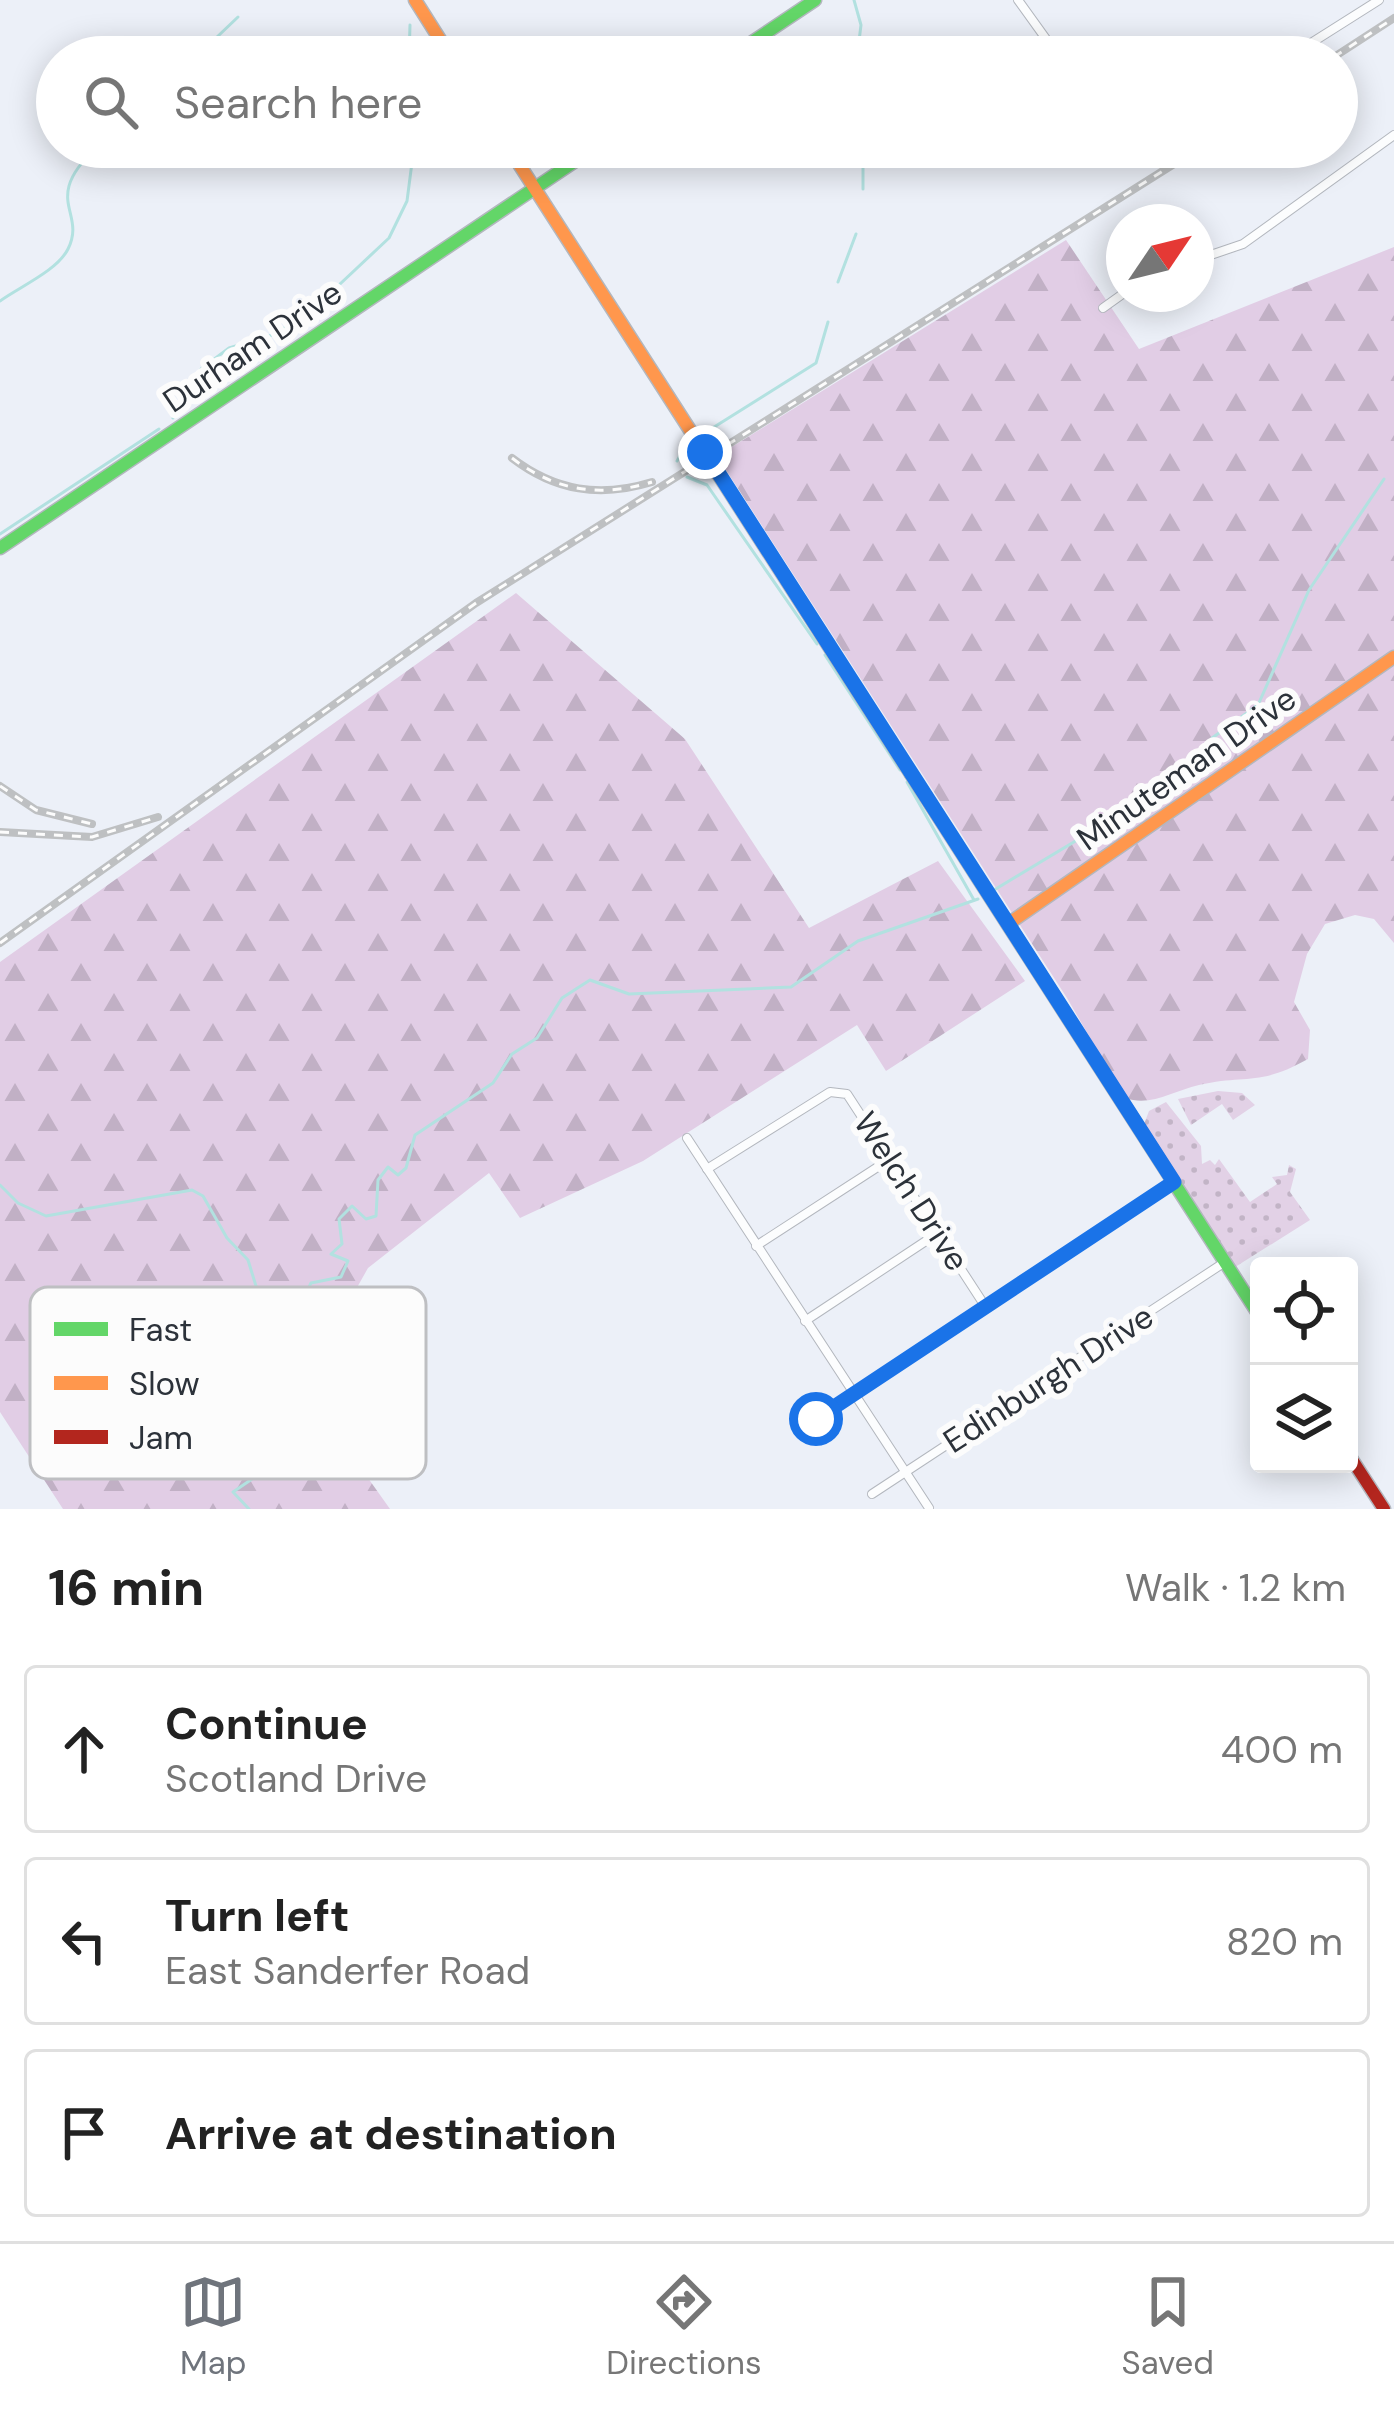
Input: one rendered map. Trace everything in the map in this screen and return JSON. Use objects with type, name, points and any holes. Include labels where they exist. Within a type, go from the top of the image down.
[{"type":"street","points":[[415,0],[438,36]]},
{"type":"street","points":[[761,36],[815,0]]},
{"type":"street","points":[[1018,0],[1044,36]]},
{"type":"street","points":[[1322,36],[1379,0]]},
{"type":"street","points":[[1358,163],[1393,138]]},
{"type":"street","points":[[522,168],[1250,1301]]},
{"type":"street","name":"Durham Drive","points":[[0,548],[565,168]]},
{"type":"street","points":[[1214,254],[1243,244],[1351,168]]},
{"type":"street","name":"Minuteman Drive","points":[[1008,924],[1394,657]]},
{"type":"street","name":"Welch Drive","points":[[707,1169],[830,1092],[854,1100],[985,1306]]},
{"type":"street","points":[[687,1138],[928,1508]]},
{"type":"street","points":[[756,1246],[890,1159]]},
{"type":"street","points":[[816,1419],[1174,1182]]},
{"type":"street","points":[[805,1321],[938,1233]]},
{"type":"street","name":"Edinburgh Drive","points":[[872,1494],[1225,1262]]},
{"type":"street","points":[[1358,1469],[1384,1509]]},
{"type":"shaded area","points":[[1218,1091],[1242,1093],[1255,1105],[1233,1120],[1222,1104],[1191,1125],[1178,1099]]},
{"type":"shaded area","points":[[1166,1102],[1201,1146],[1202,1164],[1210,1160],[1215,1165],[1219,1159],[1250,1202],[1277,1184],[1272,1177],[1287,1175],[1289,1165],[1296,1169],[1290,1192],[1310,1220],[1232,1269],[1143,1127],[1149,1111]]},
{"type":"green space","points":[[1066,240],[1106,300],[1106,312],[1114,312],[1139,349],[1394,247],[1394,943],[1374,919],[1355,915],[1325,924],[1307,954],[1294,1002],[1310,1030],[1308,1059],[1264,1077],[1199,1085],[1144,1101],[1125,1098],[1067,998],[717,456]]},
{"type":"green space","points":[[516,593],[685,739],[809,928],[938,861],[1025,981],[886,1071],[857,1025],[643,1161],[520,1218],[489,1173],[368,1268],[357,1287],[30,1287],[30,1458],[0,1412],[0,962]]},
{"type":"green space","points":[[44,1479],[369,1479],[390,1509],[63,1509]]},
{"type":"waterway","points":[[854,0],[860,36]]},
{"type":"waterway","points":[[218,36],[238,17]]},
{"type":"waterway","points":[[410,25],[410,36]]},
{"type":"waterway","points":[[0,301],[47,271],[68,249],[73,224],[68,193],[78,168]]},
{"type":"waterway","points":[[173,418],[201,369],[229,348],[272,335],[307,315],[389,238],[407,201],[411,168]]},
{"type":"waterway","points":[[863,168],[863,189]]},
{"type":"waterway","points":[[838,282],[856,234]]},
{"type":"waterway","points":[[703,434],[816,363],[828,322]]},
{"type":"waterway","points":[[0,534],[159,429]]},
{"type":"waterway","points":[[677,461],[687,443]]},
{"type":"waterway","points":[[687,477],[707,485],[817,644]]},
{"type":"waterway","points":[[994,890],[1192,771],[1212,738],[1258,705],[1309,590],[1384,479]]},
{"type":"waterway","points":[[825,655],[900,770]]},
{"type":"waterway","points":[[907,782],[974,900]]},
{"type":"waterway","points":[[309,1287],[341,1277],[348,1261],[331,1254],[342,1244],[339,1219],[352,1206],[366,1219],[376,1216],[378,1180],[388,1167],[398,1175],[406,1168],[415,1135],[493,1083],[512,1054],[537,1038],[562,998],[590,980],[629,994],[791,987],[858,941],[978,899]]},
{"type":"waterway","points":[[0,1185],[18,1203],[46,1216],[192,1190],[203,1196],[227,1238],[248,1260],[256,1287]]},
{"type":"waterway","points":[[249,1509],[233,1492],[252,1479]]},
{"type":"railway","points":[[1358,41],[1394,18]]},
{"type":"railway","points":[[0,943],[476,603],[1168,168]]},
{"type":"railway","points":[[512,458],[545,478],[579,488],[614,490],[652,482]]},
{"type":"railway","points":[[0,786],[36,810],[92,824]]},
{"type":"railway","points":[[0,832],[92,837],[158,817]]},
{"type":"traffic: fast","points":[[761,36],[815,0]]},
{"type":"traffic: fast","points":[[0,548],[565,168]]},
{"type":"traffic: fast","points":[[911,774],[1250,1301]]},
{"type":"traffic: slow","points":[[415,0],[438,36]]},
{"type":"traffic: slow","points":[[521,168],[911,774]]},
{"type":"traffic: slow","points":[[1008,924],[1394,657]]},
{"type":"traffic: jam","points":[[1358,1469],[1384,1509]]},
{"type":"route","points":[[705,452],[1174,1182],[816,1419]]}]
